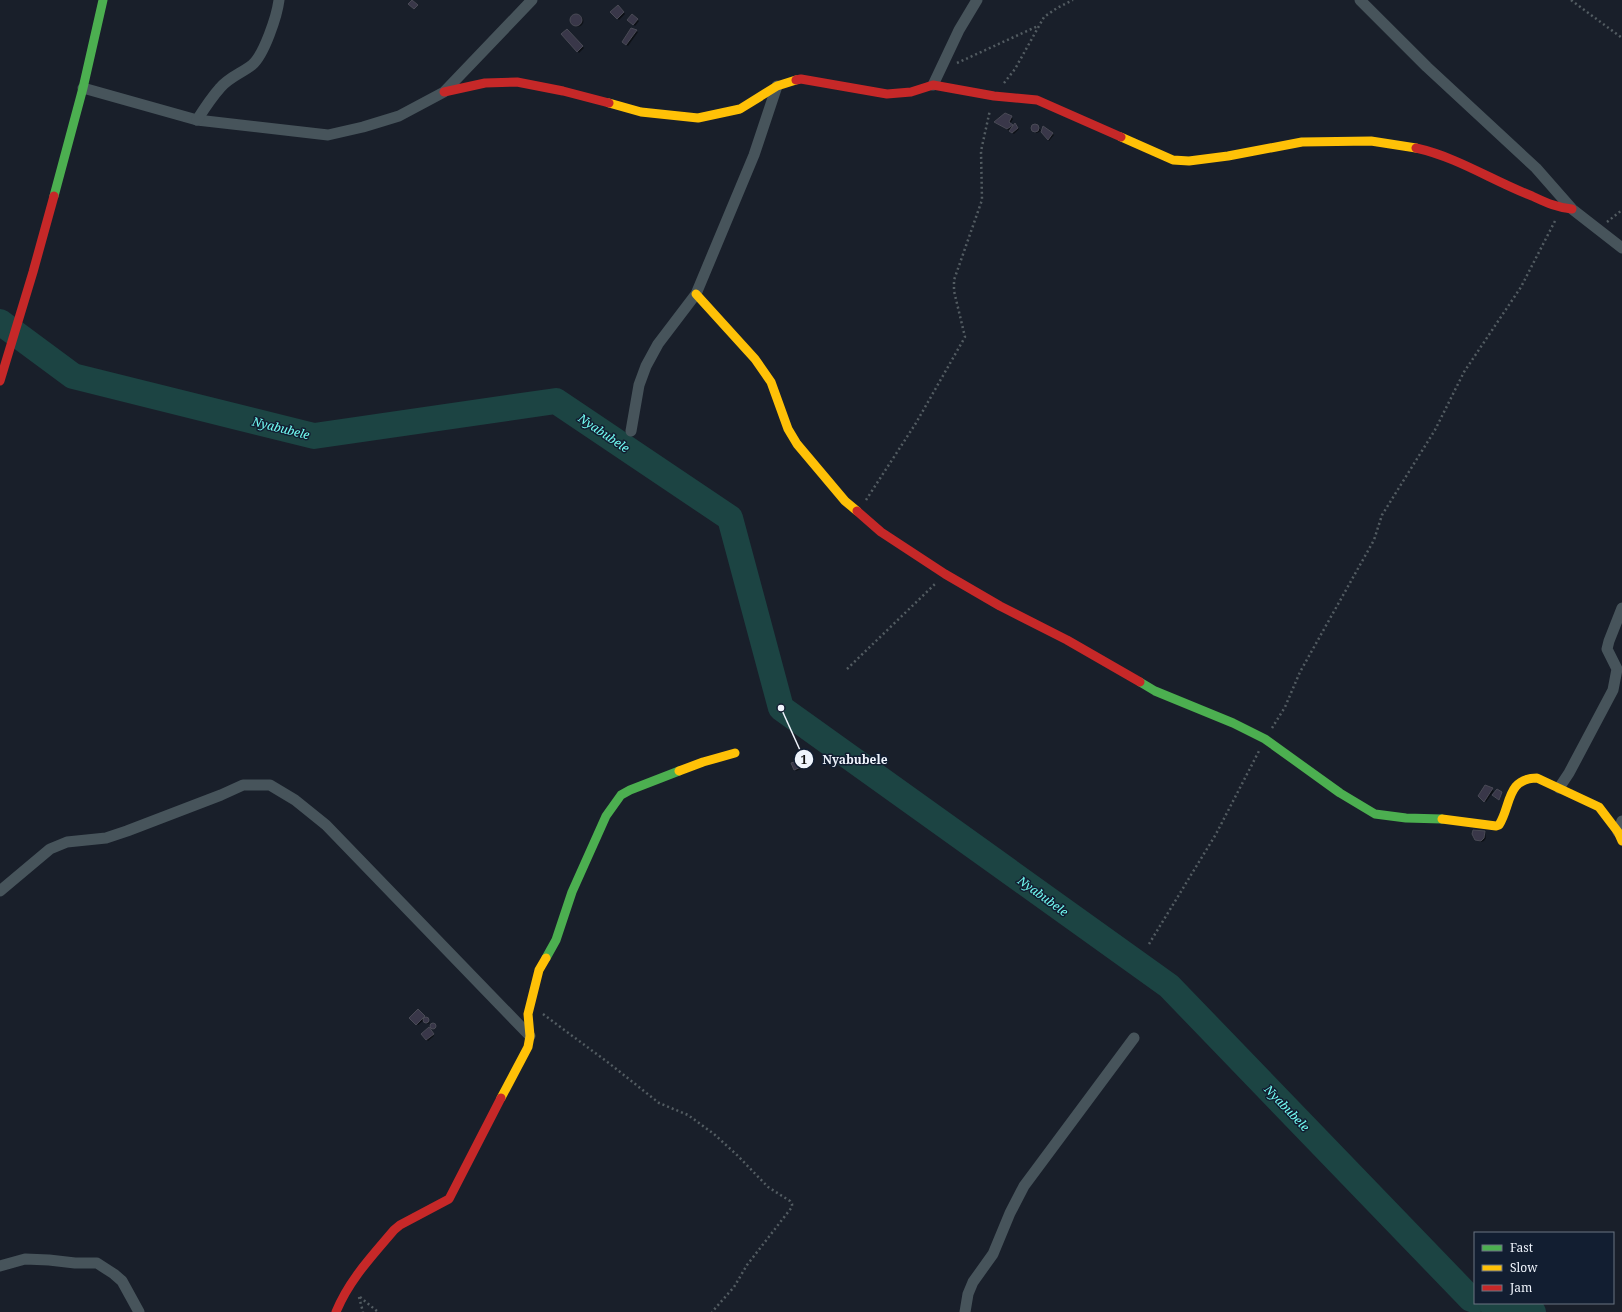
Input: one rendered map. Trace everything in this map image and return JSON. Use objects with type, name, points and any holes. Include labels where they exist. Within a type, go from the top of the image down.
[{"type":"street","points":[[0,381],[33,272],[83,88],[103,0]]},
{"type":"street","points":[[196,120],[220,88],[230,78],[252,66],[258,59],[264,48],[279,0]]},
{"type":"street","points":[[444,92],[532,0]]},
{"type":"street","points":[[933,85],[959,30],[977,0]]},
{"type":"street","points":[[1360,0],[1427,67],[1536,168],[1572,209],[1622,248]]},
{"type":"street","points":[[83,88],[196,120],[328,135],[363,128],[399,116],[444,92],[485,83],[517,82],[563,91],[641,112],[698,118],[740,109],[778,86],[790,81],[801,79],[887,94],[911,92],[933,85],[994,96],[1037,100],[1173,160],[1189,161],[1228,156],[1302,142],[1371,141],[1418,148],[1441,155],[1518,191],[1560,208],[1572,209]]},
{"type":"street","points":[[631,431],[639,385],[646,366],[658,344],[696,294],[754,155],[778,86]]},
{"type":"street","points":[[696,294],[755,359],[771,382],[788,429],[797,444],[845,501],[881,532],[945,574],[1000,606],[1067,640],[1155,690],[1233,723],[1266,739],[1340,793],[1375,814],[1406,818],[1440,819],[1496,826],[1501,822],[1511,792],[1524,780],[1531,777],[1537,778],[1599,807],[1620,836]]},
{"type":"street","points":[[1559,788],[1569,773],[1613,690],[1617,669],[1607,649],[1608,641],[1622,608]]},
{"type":"street","points":[[336,1312],[362,1268],[394,1230],[400,1225],[449,1199],[477,1146],[487,1123],[528,1047],[530,1036],[528,1014],[539,970],[556,940],[572,892],[611,807],[621,795],[630,790],[703,762],[735,753]]},
{"type":"street","points":[[0,891],[50,849],[67,842],[106,838],[243,786],[270,785],[295,800],[326,825],[530,1036]]},
{"type":"street","points":[[1620,836],[1622,821]]},
{"type":"street","points":[[964,1312],[968,1294],[974,1282],[994,1254],[1010,1213],[1024,1186],[1134,1038]]},
{"type":"street","points":[[0,1266],[26,1259],[74,1263],[97,1263],[122,1281],[139,1312]]},
{"type":"path","points":[[858,512],[916,423],[965,337],[965,331],[954,291],[954,280],[982,200],[981,151],[994,96],[1015,69],[1044,17],[1073,0]]},
{"type":"path","points":[[1571,0],[1622,38]]},
{"type":"path","points":[[938,74],[972,55],[1038,26]]},
{"type":"path","points":[[1149,944],[1216,834],[1266,739],[1285,707],[1300,672],[1374,540],[1382,516],[1435,430],[1464,372],[1521,287],[1552,228],[1560,208]]},
{"type":"path","points":[[1596,228],[1604,224],[1622,210]]},
{"type":"path","points":[[847,669],[945,574]]},
{"type":"path","points":[[530,1004],[659,1103],[688,1115],[714,1134],[768,1187],[790,1201],[792,1204],[792,1207],[747,1266],[734,1286],[712,1312]]},
{"type":"path","points":[[359,1296],[378,1312]]},
{"type":"building","points":[[412,0],[418,5],[414,9],[408,4]]},
{"type":"building","points":[[618,5],[624,12],[617,19],[610,12]]},
{"type":"building","points":[[574,14],[578,14],[582,20],[578,26],[574,26],[570,22],[570,18]]},
{"type":"building","points":[[632,14],[638,19],[633,25],[627,20]]},
{"type":"building","points":[[631,28],[637,30],[626,45],[622,42]]},
{"type":"building","points":[[567,29],[583,46],[577,52],[561,34]]},
{"type":"building","points":[[1005,113],[1012,116],[1009,122],[1013,125],[1007,129],[994,122]]},
{"type":"building","points":[[1015,123],[1018,128],[1012,133],[1009,131]]},
{"type":"building","points":[[1033,124],[1037,124],[1039,128],[1037,132],[1033,132],[1031,130],[1031,126]]},
{"type":"building","points":[[1043,126],[1053,133],[1048,140],[1041,132]]},
{"type":"building","points":[[804,759],[806,765],[794,770],[791,763]]},
{"type":"building","points":[[1485,785],[1493,788],[1484,802],[1478,796]]},
{"type":"building","points":[[1497,789],[1502,792],[1499,800],[1492,795]]},
{"type":"building","points":[[1473,830],[1485,831],[1484,838],[1481,841],[1475,840],[1472,834]]},
{"type":"building","points":[[418,1009],[425,1016],[416,1025],[409,1018]]},
{"type":"building","points":[[426,1017],[429,1020],[426,1023],[423,1020]]},
{"type":"building","points":[[433,1023],[436,1026],[433,1029],[430,1026]]},
{"type":"building","points":[[429,1027],[434,1034],[426,1040],[421,1034]]},
{"type":"waterway","name":"Nyabubele","points":[[0,322],[73,376],[314,436],[556,401],[730,518],[781,708],[1169,986],[1471,1299],[1474,1300]]},
{"type":"waterway","name":"Nyabubele","points":[[1496,1304],[1533,1312]]},
{"type":"traffic: fast","points":[[54,196],[83,88],[103,0]]},
{"type":"traffic: fast","points":[[1140,682],[1155,691],[1233,723],[1265,739],[1340,793],[1375,814],[1406,818],[1442,819]]},
{"type":"traffic: fast","points":[[546,958],[556,940],[572,892],[606,816],[621,795],[679,771]]},
{"type":"traffic: slow","points":[[609,103],[641,112],[698,118],[740,109],[777,86],[796,80]]},
{"type":"traffic: slow","points":[[1121,137],[1173,160],[1189,161],[1228,156],[1302,142],[1371,141],[1416,148]]},
{"type":"traffic: slow","points":[[696,294],[755,359],[771,382],[788,429],[797,444],[845,501],[857,511]]},
{"type":"traffic: slow","points":[[679,771],[703,762],[735,753]]},
{"type":"traffic: slow","points":[[1442,819],[1496,826],[1499,825],[1515,788],[1527,779],[1537,778],[1599,807],[1618,832],[1622,841]]},
{"type":"traffic: slow","points":[[501,1098],[528,1047],[530,1036],[528,1014],[539,970],[546,958]]},
{"type":"traffic: jam","points":[[796,80],[801,79],[887,94],[911,92],[933,85],[994,96],[1037,100],[1121,137]]},
{"type":"traffic: jam","points":[[444,92],[485,83],[517,82],[563,91],[609,103]]},
{"type":"traffic: jam","points":[[1416,148],[1446,157],[1546,202],[1572,209]]},
{"type":"traffic: jam","points":[[0,381],[54,196]]},
{"type":"traffic: jam","points":[[857,511],[881,532],[945,574],[1000,606],[1067,640],[1140,682]]},
{"type":"traffic: jam","points":[[336,1312],[341,1300],[354,1279],[394,1230],[400,1225],[449,1199],[501,1098]]},
{"type":"place","name":"Nyabubele","points":[[781,708]]}]
